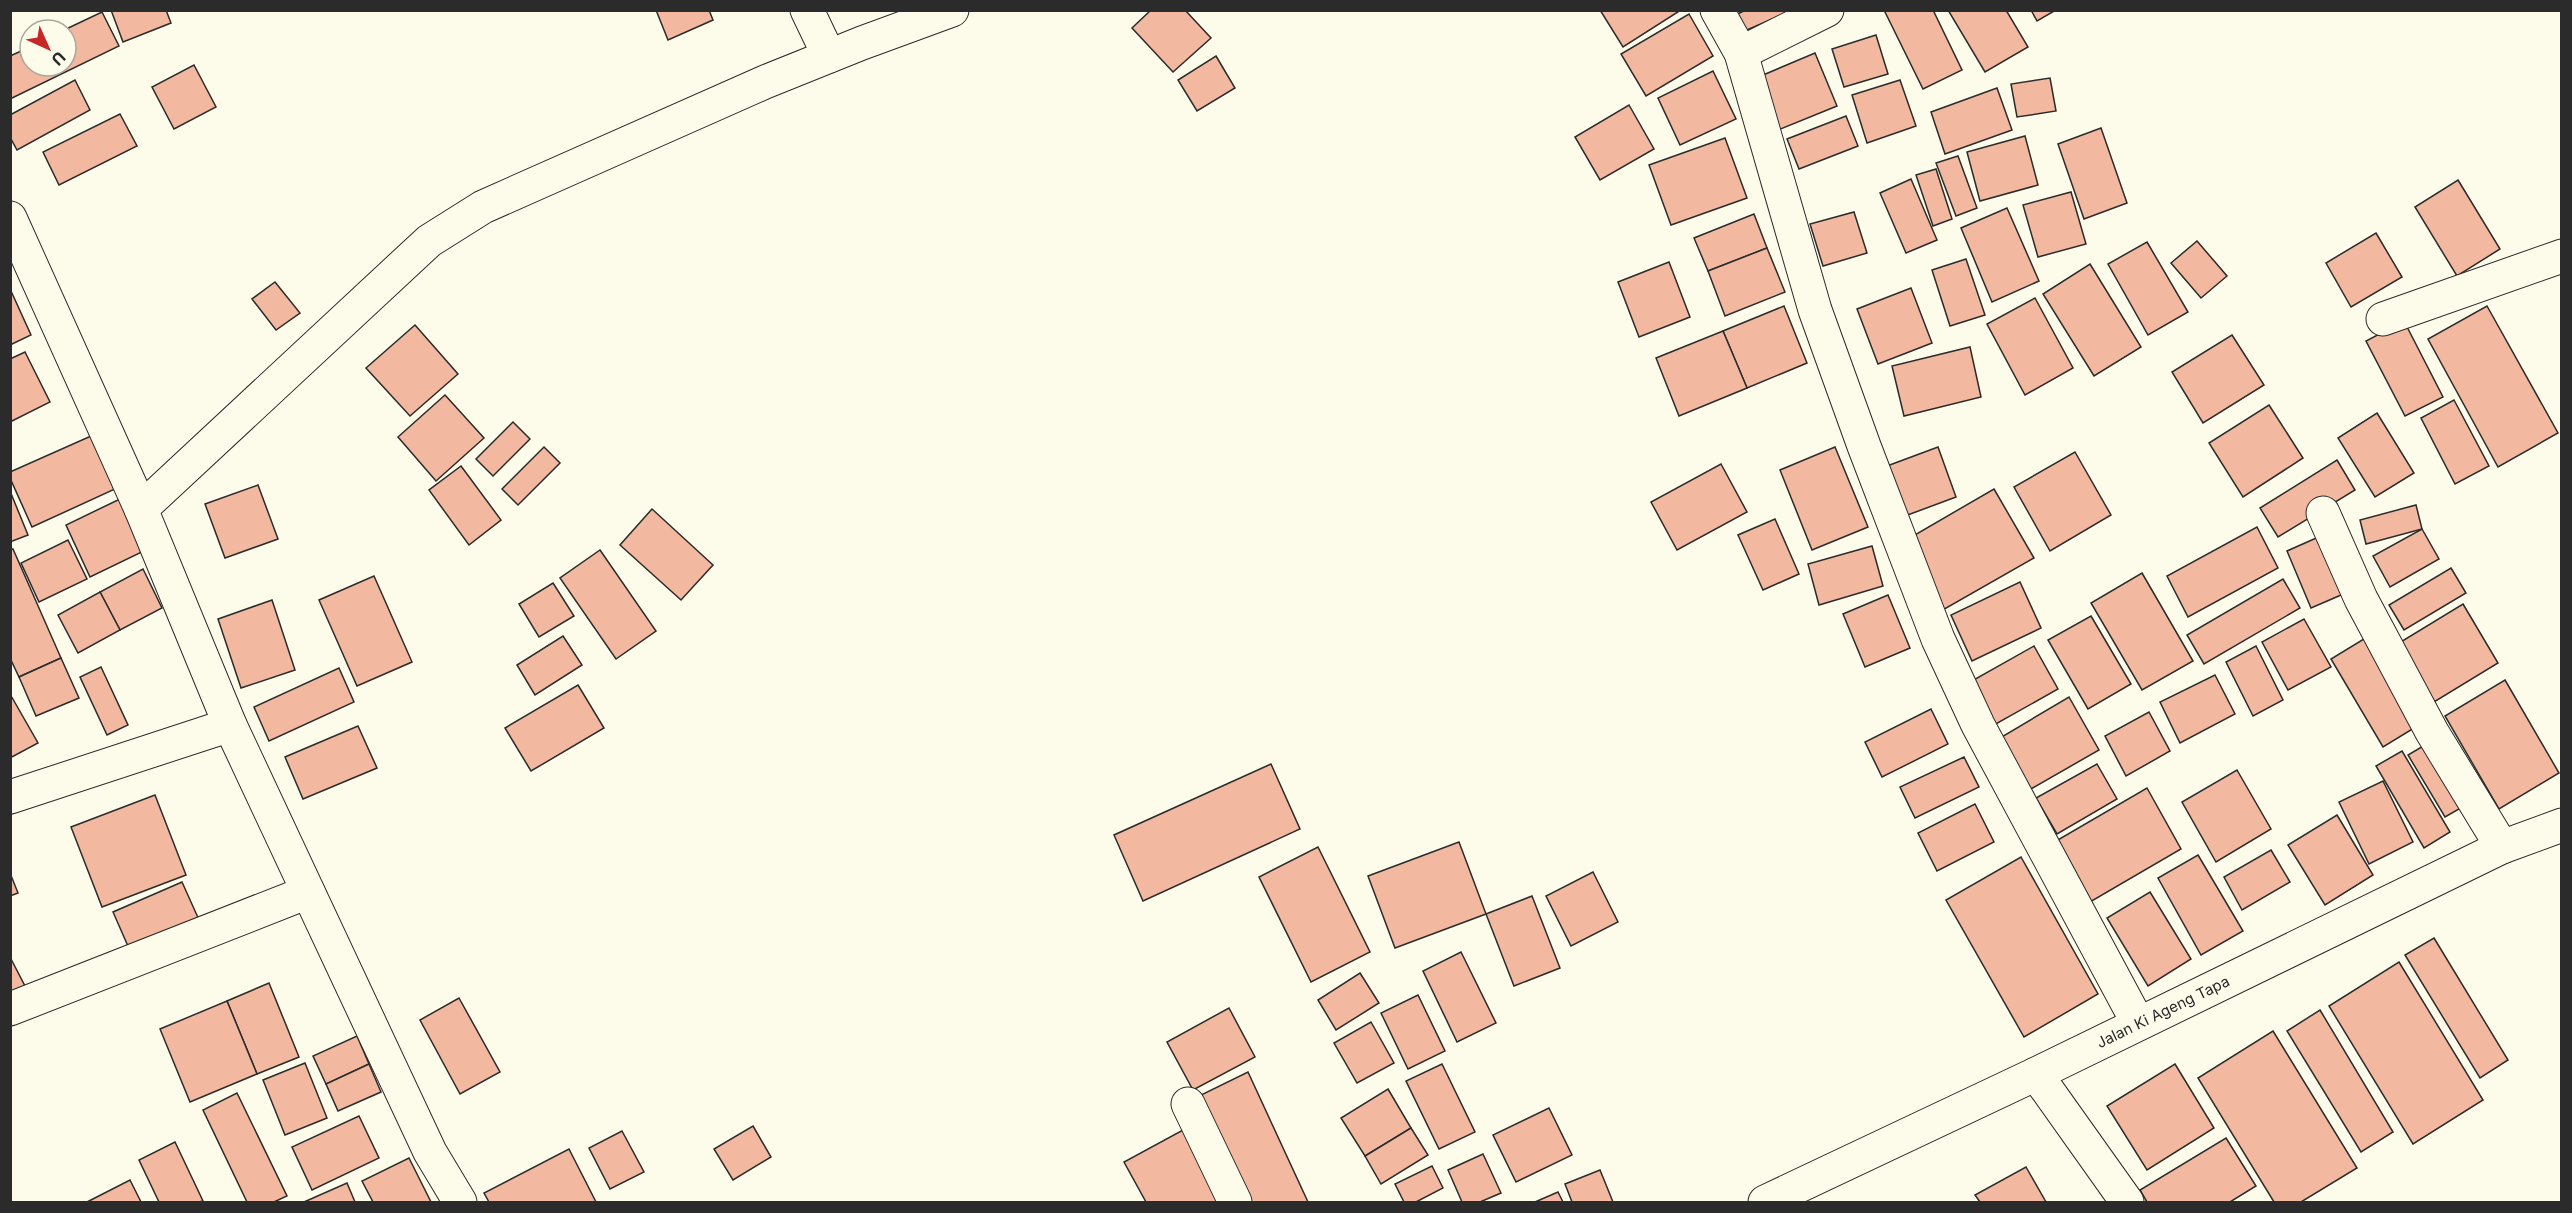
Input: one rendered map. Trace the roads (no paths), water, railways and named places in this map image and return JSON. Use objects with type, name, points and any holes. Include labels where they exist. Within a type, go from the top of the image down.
[{"type":"street","points":[[807,10],[829,56]]},
{"type":"street","points":[[141,509],[429,241],[483,207],[765,82],[952,10]]},
{"type":"street","points":[[1716,10],[1741,53],[1815,310],[1863,446],[1938,639],[1978,725],[2138,1023]]},
{"type":"street","points":[[1741,53],[1827,10]]},
{"type":"street","points":[[10,218],[141,509],[230,724],[430,1152],[460,1203]]},
{"type":"street","points":[[2384,319],[2562,256]]},
{"type":"street","points":[[2323,513],[2361,599],[2432,732],[2502,847]]},
{"type":"street","points":[[10,797],[230,724]]},
{"type":"street","name":"Jalan Ki Ageng Tapa","points":[[1765,1203],[2502,847],[2562,825]]},
{"type":"street","points":[[10,1009],[308,892]]},
{"type":"street","points":[[2036,1074],[2127,1203]]},
{"type":"street","points":[[1188,1104],[1235,1203]]}]
